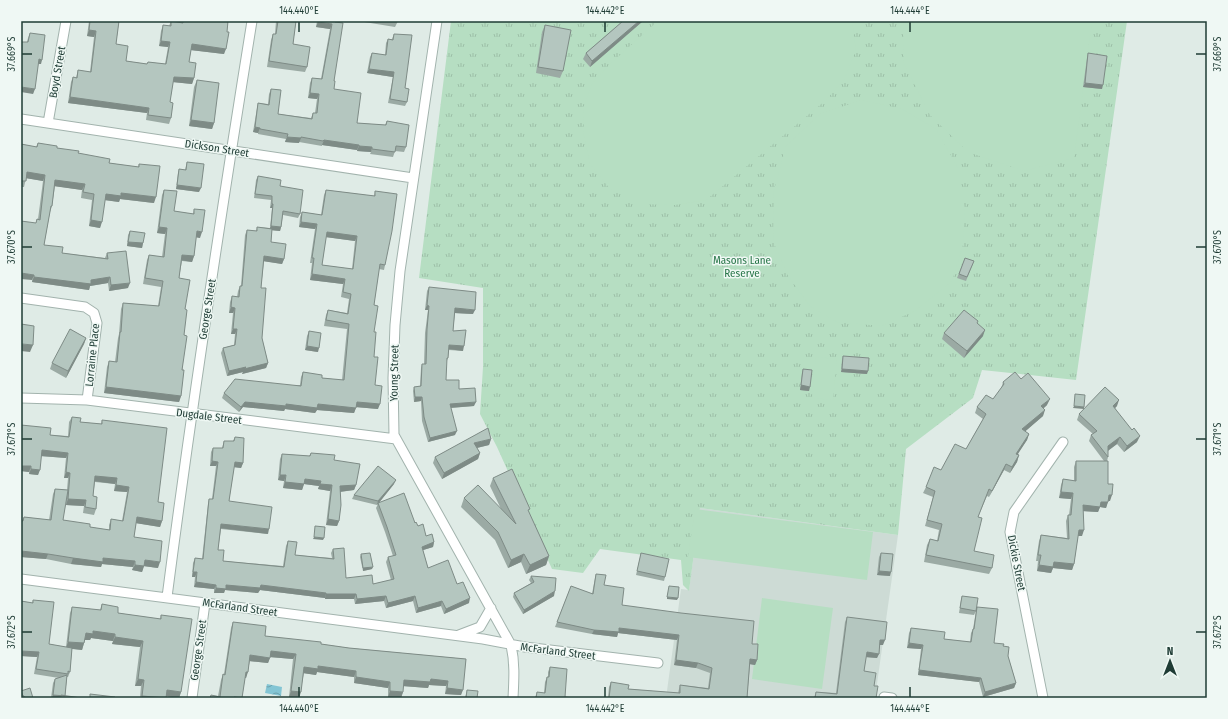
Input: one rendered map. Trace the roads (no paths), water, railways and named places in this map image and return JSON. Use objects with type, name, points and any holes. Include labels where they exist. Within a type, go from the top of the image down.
[{"type":"street","name":"Boyd Street","points":[[48,123],[66,21]]},
{"type":"street","name":"George Street","points":[[167,597],[191,414],[252,21]]},
{"type":"street","name":"Young Street","points":[[437,21],[400,271],[395,325],[393,393],[394,435],[433,508],[511,645],[514,659],[513,698]]},
{"type":"street","name":"Dickson Street","points":[[21,119],[414,178]]},
{"type":"street","name":"Lorraine Place","points":[[21,298],[85,307],[94,313],[97,323],[87,400]]},
{"type":"street","name":"Dugdale Street","points":[[21,398],[87,400],[396,439]]},
{"type":"street","name":"Dickie Street","points":[[1043,698],[1010,532],[1014,512],[1063,442]]},
{"type":"street","name":"McFarland Street","points":[[21,579],[483,639],[511,645],[658,663]]},
{"type":"street","name":"George Street","points":[[192,698],[205,603]]},
{"type":"street","name":"McFarland Street","points":[[458,636],[480,627],[491,608]]},
{"type":"water","points":[[267,684],[282,687],[281,696],[265,693]]},
{"type":"park label","name":"Masons Lane Reserve","points":[[742,266]]}]
